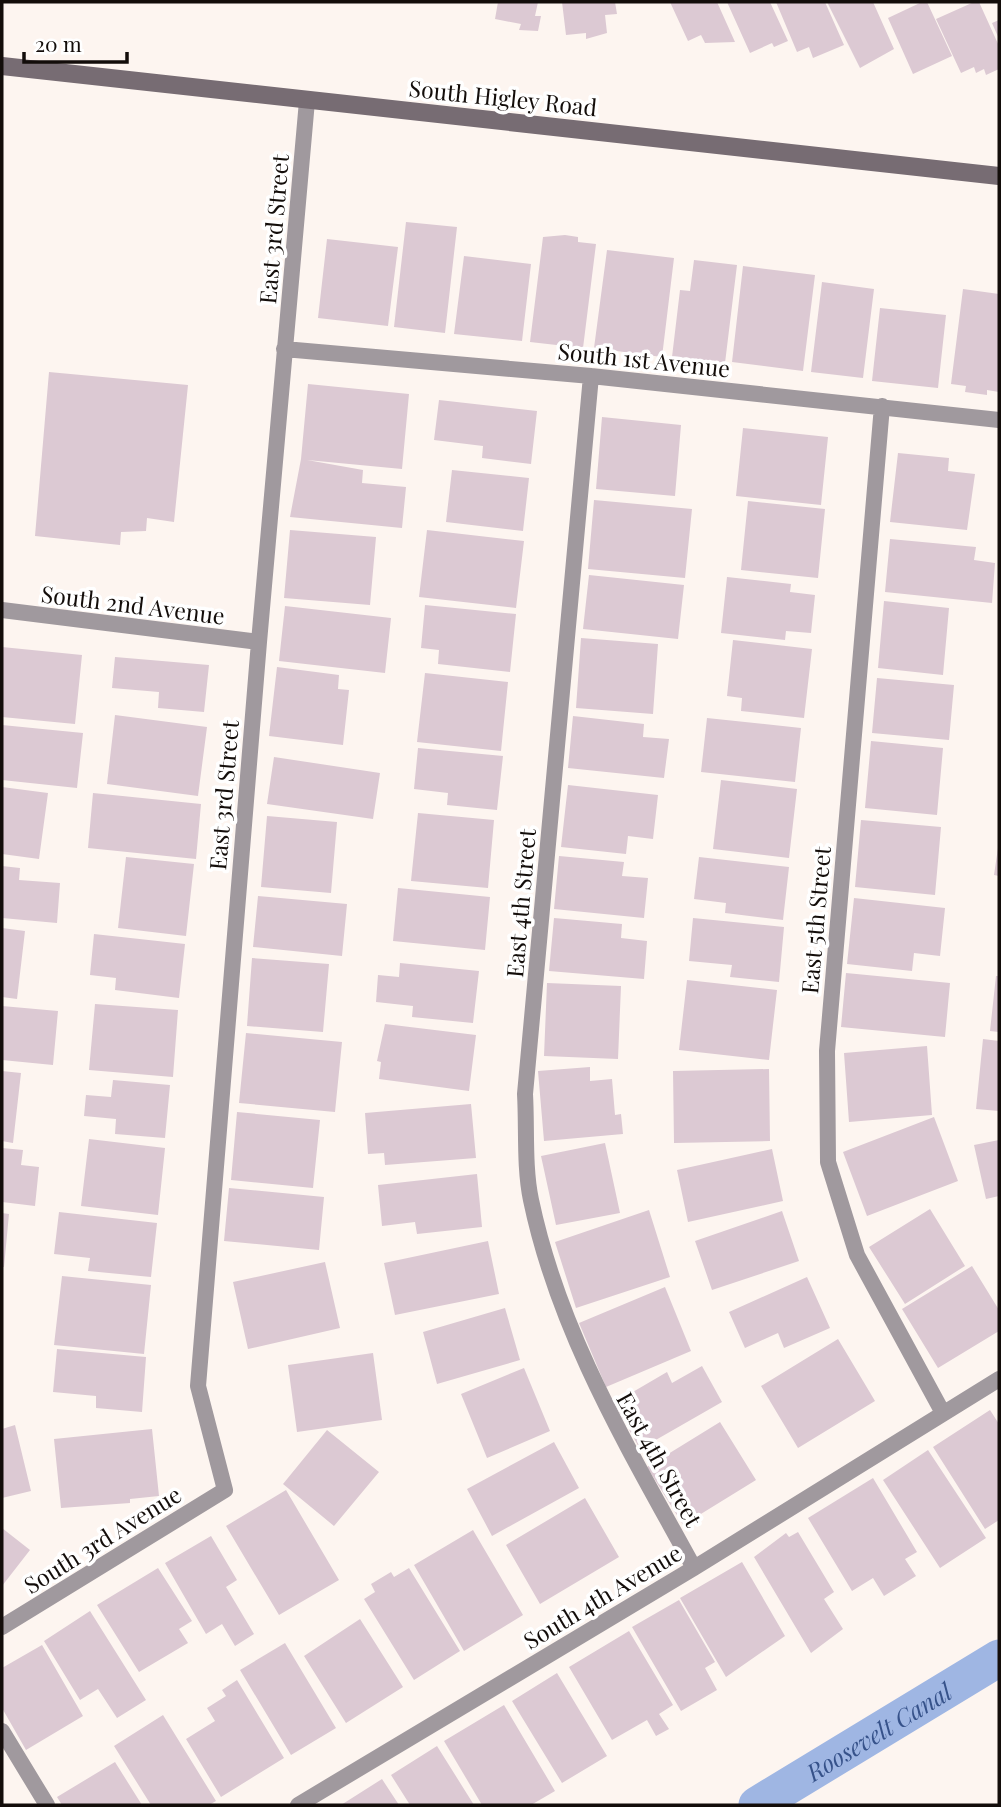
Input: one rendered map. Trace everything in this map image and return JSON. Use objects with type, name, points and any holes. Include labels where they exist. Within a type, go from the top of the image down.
[{"type":"main road","name":"South Higley Road","points":[[2,66],[999,176]]},
{"type":"lane","name":"East 3rd Street","points":[[225,1490],[198,1387],[258,642],[307,100]]},
{"type":"lane","name":"South 1st Avenue","points":[[284,349],[591,376],[999,420]]},
{"type":"lane","name":"East 4th Street","points":[[591,376],[525,1094],[530,1198],[556,1293],[590,1379],[694,1567]]},
{"type":"lane","name":"East 5th Street","points":[[882,406],[827,1051],[828,1162],[857,1255],[943,1413]]},
{"type":"lane","name":"South 2nd Avenue","points":[[2,610],[258,642]]},
{"type":"lane","name":"South 4th Avenue","points":[[298,1805],[694,1567],[999,1379]]},
{"type":"lane","name":"South 3rd Avenue","points":[[2,1627],[225,1490]]},
{"type":"lane","points":[[2,1731],[47,1805]]},
{"type":"building","points":[[498,2],[538,2],[535,16],[541,16],[538,31],[519,30],[521,24],[495,19]]},
{"type":"building","points":[[562,2],[615,2],[617,14],[605,15],[607,33],[586,39],[586,33],[566,35]]},
{"type":"building","points":[[670,2],[717,2],[735,42],[705,43],[701,35],[688,41]]},
{"type":"building","points":[[727,2],[770,2],[788,41],[774,47],[772,43],[750,53]]},
{"type":"building","points":[[776,2],[825,2],[844,45],[813,58],[809,47],[797,52]]},
{"type":"building","points":[[827,2],[873,2],[894,49],[860,68]]},
{"type":"building","points":[[927,2],[952,56],[913,74],[888,18]]},
{"type":"building","points":[[979,2],[999,46],[999,69],[986,75],[984,69],[976,73],[974,67],[961,73],[936,19]]},
{"type":"building","points":[[999,20],[999,39],[992,23]]},
{"type":"building","points":[[406,222],[457,227],[445,333],[394,327]]},
{"type":"building","points":[[543,237],[578,237],[578,242],[596,244],[583,348],[530,342]]},
{"type":"building","points":[[327,239],[398,247],[388,326],[318,318]]},
{"type":"building","points":[[607,250],[674,258],[662,357],[594,348]]},
{"type":"building","points":[[464,256],[531,264],[522,341],[454,334]]},
{"type":"building","points":[[694,260],[737,265],[725,363],[672,357],[680,290],[690,291]]},
{"type":"building","points":[[743,266],[815,275],[803,371],[732,362]]},
{"type":"building","points":[[822,282],[874,289],[863,378],[811,372]]},
{"type":"building","points":[[963,289],[999,294],[999,392],[987,390],[987,395],[965,392],[966,386],[951,384]]},
{"type":"building","points":[[880,308],[946,315],[938,388],[872,381]]},
{"type":"building","points":[[49,372],[188,385],[174,522],[147,518],[146,531],[121,532],[120,545],[35,536]]},
{"type":"building","points":[[308,384],[409,394],[402,469],[307,460],[363,470],[362,483],[406,487],[402,528],[290,517],[301,459]]},
{"type":"building","points":[[439,400],[537,411],[531,464],[482,458],[483,446],[434,440]]},
{"type":"building","points":[[602,417],[681,425],[675,496],[596,489]]},
{"type":"building","points":[[743,428],[828,437],[821,505],[736,496]]},
{"type":"building","points":[[898,453],[949,458],[948,471],[975,474],[967,530],[890,522]]},
{"type":"building","points":[[452,470],[529,478],[523,531],[446,522]]},
{"type":"building","points":[[594,500],[692,509],[685,578],[588,569]]},
{"type":"building","points":[[748,501],[825,509],[818,578],[741,570]]},
{"type":"building","points":[[290,530],[376,537],[370,605],[284,598]]},
{"type":"building","points":[[427,530],[524,541],[516,608],[419,597]]},
{"type":"building","points":[[890,539],[976,547],[974,560],[995,563],[992,603],[885,592]]},
{"type":"building","points":[[589,575],[684,585],[678,639],[583,629]]},
{"type":"building","points":[[727,577],[791,584],[790,592],[815,595],[811,633],[786,631],[785,640],[721,633]]},
{"type":"building","points":[[884,601],[949,608],[943,675],[878,668]]},
{"type":"building","points":[[425,605],[516,614],[510,672],[438,664],[439,650],[421,648]]},
{"type":"building","points":[[285,606],[391,618],[385,673],[279,661]]},
{"type":"building","points":[[581,638],[658,644],[653,714],[576,708]]},
{"type":"building","points":[[733,640],[812,649],[804,718],[741,711],[742,698],[727,696]]},
{"type":"building","points":[[2,647],[82,655],[75,724],[2,717]]},
{"type":"building","points":[[115,657],[209,665],[204,712],[158,708],[159,692],[112,688]]},
{"type":"building","points":[[277,667],[339,675],[338,689],[349,690],[343,745],[269,736]]},
{"type":"building","points":[[425,673],[508,682],[501,751],[417,742]]},
{"type":"building","points":[[877,678],[954,685],[949,740],[872,733]]},
{"type":"building","points":[[115,715],[207,727],[198,796],[107,784]]},
{"type":"building","points":[[573,716],[644,724],[643,737],[669,739],[664,778],[568,768]]},
{"type":"building","points":[[707,718],[801,728],[795,782],[701,772]]},
{"type":"building","points":[[2,725],[83,733],[77,788],[2,780]]},
{"type":"building","points":[[871,741],[943,748],[937,815],[865,808]]},
{"type":"building","points":[[418,748],[503,756],[497,810],[447,805],[448,793],[414,789]]},
{"type":"building","points":[[274,757],[380,773],[373,819],[267,804]]},
{"type":"building","points":[[721,780],[797,789],[789,858],[713,849]]},
{"type":"building","points":[[568,785],[658,795],[653,839],[628,836],[626,854],[561,847]]},
{"type":"building","points":[[2,787],[48,793],[39,859],[2,854]]},
{"type":"building","points":[[93,793],[201,804],[196,859],[88,848]]},
{"type":"building","points":[[418,813],[494,820],[488,888],[411,881]]},
{"type":"building","points":[[267,816],[337,822],[331,893],[261,887]]},
{"type":"building","points":[[861,820],[941,827],[935,895],[855,887]]},
{"type":"building","points":[[999,848],[999,876],[994,875]]},
{"type":"building","points":[[559,856],[624,862],[622,876],[648,878],[644,918],[554,909]]},
{"type":"building","points":[[126,857],[194,864],[186,936],[118,928]]},
{"type":"building","points":[[699,857],[789,867],[783,920],[725,913],[726,903],[694,899]]},
{"type":"building","points":[[2,866],[20,868],[19,880],[60,883],[57,923],[2,918]]},
{"type":"building","points":[[398,888],[490,897],[485,950],[393,941]]},
{"type":"building","points":[[258,896],[347,904],[342,956],[253,947]]},
{"type":"building","points":[[854,898],[945,908],[940,956],[914,953],[912,971],[847,964]]},
{"type":"building","points":[[554,918],[622,924],[621,938],[647,941],[644,979],[549,971]]},
{"type":"building","points":[[693,918],[784,927],[779,982],[730,977],[732,965],[689,961]]},
{"type":"building","points":[[2,928],[25,931],[17,999],[2,997]]},
{"type":"building","points":[[94,934],[185,944],[179,998],[115,990],[116,978],[90,975]]},
{"type":"building","points":[[252,958],[329,964],[323,1032],[247,1026]]},
{"type":"building","points":[[400,963],[479,971],[473,1023],[412,1017],[413,1006],[376,1002],[378,975],[399,977]]},
{"type":"building","points":[[846,973],[950,983],[945,1037],[841,1027]]},
{"type":"building","points":[[996,976],[999,976],[999,1032],[990,1031]]},
{"type":"building","points":[[687,980],[777,990],[769,1060],[679,1050]]},
{"type":"building","points":[[547,983],[621,986],[618,1059],[544,1056]]},
{"type":"building","points":[[95,1004],[178,1010],[173,1077],[89,1070]]},
{"type":"building","points":[[2,1006],[58,1011],[53,1065],[2,1060]]},
{"type":"building","points":[[385,1024],[476,1035],[469,1091],[379,1079],[381,1062],[377,1061]]},
{"type":"building","points":[[246,1033],[342,1042],[335,1112],[239,1103]]},
{"type":"building","points":[[983,1039],[999,1041],[999,1111],[976,1109]]},
{"type":"building","points":[[927,1046],[932,1115],[849,1122],[844,1053]]},
{"type":"building","points":[[590,1067],[590,1081],[612,1079],[615,1115],[621,1114],[623,1134],[544,1141],[538,1071]]},
{"type":"building","points":[[769,1069],[770,1141],[674,1143],[673,1071]]},
{"type":"building","points":[[2,1071],[21,1073],[13,1143],[2,1141]]},
{"type":"building","points":[[113,1080],[170,1085],[165,1138],[115,1134],[116,1119],[84,1116],[86,1095],[111,1097]]},
{"type":"building","points":[[471,1104],[476,1158],[385,1165],[384,1153],[368,1154],[365,1113]]},
{"type":"building","points":[[237,1112],[320,1120],[313,1188],[231,1180]]},
{"type":"building","points":[[934,1117],[958,1181],[867,1216],[843,1152]]},
{"type":"building","points":[[89,1139],[165,1148],[158,1215],[81,1206]]},
{"type":"building","points":[[999,1140],[999,1196],[986,1199],[974,1145]]},
{"type":"building","points":[[605,1143],[620,1213],[556,1225],[541,1156]]},
{"type":"building","points":[[2,1148],[23,1150],[21,1165],[39,1167],[35,1206],[2,1202]]},
{"type":"building","points":[[772,1149],[783,1201],[688,1222],[677,1170]]},
{"type":"building","points":[[477,1174],[482,1227],[417,1234],[415,1222],[382,1226],[378,1185]]},
{"type":"building","points":[[229,1188],[324,1197],[319,1250],[224,1241]]},
{"type":"building","points":[[930,1209],[965,1266],[905,1304],[869,1247]]},
{"type":"building","points":[[649,1210],[670,1277],[576,1308],[555,1242]]},
{"type":"building","points":[[782,1211],[799,1261],[712,1290],[695,1241]]},
{"type":"building","points":[[59,1212],[157,1223],[151,1277],[88,1271],[90,1258],[54,1254]]},
{"type":"building","points":[[2,1213],[9,1214],[4,1267],[2,1267]]},
{"type":"building","points":[[488,1241],[499,1294],[395,1315],[384,1263]]},
{"type":"building","points":[[325,1262],[340,1328],[248,1349],[233,1282]]},
{"type":"building","points":[[972,1266],[999,1310],[999,1331],[938,1368],[902,1309]]},
{"type":"building","points":[[62,1276],[151,1285],[144,1354],[54,1345]]},
{"type":"building","points":[[807,1277],[830,1328],[784,1348],[778,1333],[745,1348],[729,1312]]},
{"type":"building","points":[[665,1287],[691,1351],[606,1387],[579,1323]]},
{"type":"building","points":[[505,1308],[520,1360],[437,1384],[423,1332]]},
{"type":"building","points":[[838,1339],[875,1401],[798,1448],[761,1386]]},
{"type":"building","points":[[57,1349],[146,1357],[142,1412],[96,1408],[96,1396],[53,1392]]},
{"type":"building","points":[[373,1353],[382,1420],[297,1432],[288,1365]]},
{"type":"building","points":[[702,1366],[722,1402],[640,1449],[614,1403],[667,1372],[672,1383]]},
{"type":"building","points":[[524,1368],[550,1431],[487,1458],[461,1394]]},
{"type":"building","points":[[990,1410],[999,1424],[999,1520],[985,1529],[933,1447]]},
{"type":"building","points":[[720,1422],[756,1480],[683,1525],[647,1467]]},
{"type":"building","points":[[15,1425],[31,1491],[2,1498],[2,1429]]},
{"type":"building","points":[[152,1429],[159,1496],[130,1499],[130,1503],[61,1508],[54,1439]]},
{"type":"building","points":[[327,1430],[379,1472],[334,1526],[283,1484]]},
{"type":"building","points":[[554,1442],[579,1488],[492,1536],[467,1489]]},
{"type":"building","points":[[928,1450],[986,1538],[940,1568],[883,1480]]},
{"type":"building","points":[[873,1478],[917,1552],[905,1559],[916,1576],[884,1596],[873,1578],[852,1591],[808,1518]]},
{"type":"building","points":[[286,1490],[339,1580],[279,1615],[226,1526]]},
{"type":"building","points":[[585,1498],[619,1557],[540,1604],[506,1545]]},
{"type":"building","points":[[2,1528],[30,1550],[2,1586]]},
{"type":"building","points":[[473,1530],[523,1615],[464,1651],[414,1565]]},
{"type":"building","points":[[798,1532],[834,1592],[824,1599],[843,1629],[811,1653],[754,1557],[786,1533],[789,1537]]},
{"type":"building","points":[[211,1536],[237,1580],[226,1587],[254,1634],[235,1646],[222,1624],[206,1634],[165,1563]]},
{"type":"building","points":[[742,1562],[785,1636],[726,1677],[680,1598]]},
{"type":"building","points":[[158,1568],[192,1621],[179,1629],[188,1643],[139,1672],[97,1605]]},
{"type":"building","points":[[409,1568],[460,1651],[414,1680],[364,1599],[375,1592],[371,1584],[391,1572],[394,1577]]},
{"type":"building","points":[[679,1600],[715,1662],[705,1668],[717,1690],[681,1711],[632,1627]]},
{"type":"building","points":[[90,1611],[146,1700],[117,1718],[98,1689],[80,1700],[44,1641]]},
{"type":"building","points":[[360,1619],[403,1687],[346,1723],[304,1656]]},
{"type":"building","points":[[629,1631],[673,1705],[659,1714],[669,1729],[656,1736],[647,1720],[612,1740],[569,1667]]},
{"type":"building","points":[[285,1643],[336,1728],[291,1755],[240,1670]]},
{"type":"building","points":[[42,1645],[83,1716],[26,1750],[2,1708],[2,1668]]},
{"type":"building","points":[[557,1673],[607,1756],[562,1783],[512,1701]]},
{"type":"building","points":[[237,1680],[284,1758],[221,1797],[186,1739],[215,1721],[207,1708],[226,1696],[222,1690]]},
{"type":"building","points":[[504,1705],[555,1791],[531,1805],[482,1805],[444,1741]]},
{"type":"building","points":[[163,1715],[216,1801],[209,1805],[151,1805],[114,1746]]},
{"type":"building","points":[[437,1746],[474,1805],[410,1805],[391,1775]]},
{"type":"building","points":[[115,1762],[142,1805],[62,1805],[57,1797]]},
{"type":"building","points":[[382,1779],[399,1805],[341,1805]]},
{"type":"waterway","name":"Roosevelt Canal","points":[[757,1805],[999,1658]]}]
